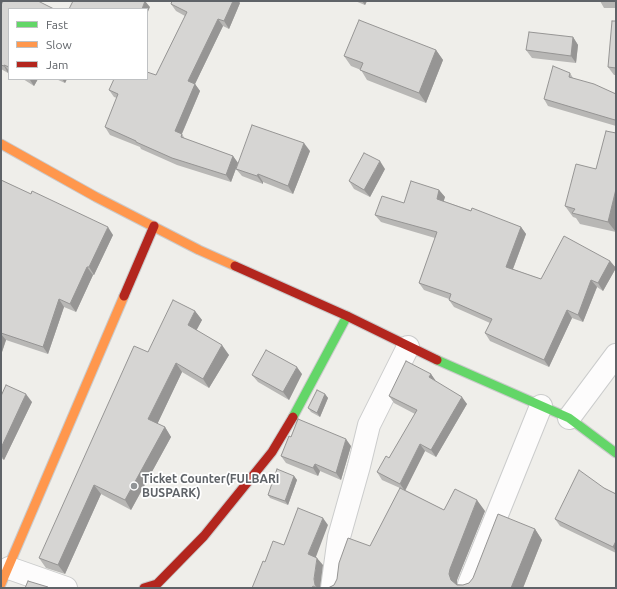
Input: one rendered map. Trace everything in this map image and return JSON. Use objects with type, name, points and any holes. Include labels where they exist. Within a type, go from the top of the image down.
[{"type":"street","points":[[1,144],[96,197],[200,250],[347,316],[408,347],[569,418],[616,453]]},
{"type":"street","points":[[66,588],[5,576],[154,226]]},
{"type":"street","points":[[144,588],[157,584],[204,536],[272,452],[294,415],[347,316]]},
{"type":"street","points":[[332,588],[340,537],[369,425],[408,347]]},
{"type":"street","points":[[569,418],[616,355]]},
{"type":"street","points":[[469,584],[541,406]]},
{"type":"building","points":[[3,1],[38,1],[52,8],[8,8],[8,67],[1,65],[1,5]]},
{"type":"building","points":[[73,1],[145,1],[142,8],[70,8]]},
{"type":"building","points":[[172,1],[233,1],[224,21],[218,19],[188,81],[195,84],[175,131],[182,134],[181,137],[233,156],[226,175],[172,158],[105,127],[118,94],[109,90],[114,80],[148,80],[148,72],[156,75],[187,12],[171,4]]},
{"type":"building","points":[[359,20],[436,50],[419,93],[360,70],[363,63],[344,56]]},
{"type":"building","points":[[612,21],[616,21],[616,68],[608,67]]},
{"type":"building","points":[[529,32],[573,37],[571,56],[526,50]]},
{"type":"building","points":[[553,66],[570,73],[569,77],[594,84],[616,94],[615,120],[544,99]]},
{"type":"building","points":[[252,125],[304,143],[288,186],[258,174],[257,176],[236,169]]},
{"type":"building","points":[[606,131],[616,133],[616,189],[608,222],[572,213],[575,209],[565,206],[576,164],[596,169]]},
{"type":"building","points":[[364,153],[380,161],[364,190],[349,181]]},
{"type":"building","points":[[1,180],[31,194],[32,191],[108,227],[70,304],[59,299],[43,347],[1,333]]},
{"type":"building","points":[[411,181],[439,190],[437,199],[471,211],[472,208],[521,227],[506,267],[541,279],[564,236],[610,261],[598,283],[591,280],[578,315],[567,310],[544,360],[485,333],[492,319],[449,300],[451,294],[419,283],[437,232],[375,215],[382,196],[404,203]]},
{"type":"building","points":[[173,300],[195,311],[188,325],[222,345],[203,379],[176,363],[148,419],[165,427],[125,500],[94,485],[58,565],[39,558],[134,346],[148,352]]},
{"type":"building","points":[[266,350],[297,367],[283,392],[252,375]]},
{"type":"building","points":[[406,361],[431,374],[429,377],[462,397],[431,450],[420,444],[400,484],[377,472],[386,456],[389,458],[417,410],[389,396]]},
{"type":"building","points":[[6,385],[26,394],[1,448],[1,396]]},
{"type":"building","points":[[317,390],[325,394],[317,413],[308,408]]},
{"type":"building","points":[[298,419],[346,439],[336,473],[315,464],[313,468],[281,456]]},
{"type":"building","points":[[277,469],[294,476],[285,501],[268,495]]},
{"type":"building","points":[[579,470],[604,488],[616,494],[616,541],[613,547],[555,519]]},
{"type":"building","points":[[400,488],[444,510],[455,489],[477,500],[450,569],[449,574],[451,580],[457,585],[469,583],[473,578],[498,514],[535,529],[511,588],[328,588],[334,585],[337,579],[339,563],[348,538],[370,546]]},
{"type":"building","points":[[298,508],[323,518],[308,554],[317,558],[314,579],[317,588],[313,586],[312,588],[252,588],[263,561],[265,562],[273,541],[284,545]]},
{"type":"building","points":[[28,581],[48,587],[25,588]]},
{"type":"traffic: fast","points":[[293,417],[347,316]]},
{"type":"traffic: fast","points":[[437,360],[569,418],[616,453]]},
{"type":"traffic: slow","points":[[1,144],[96,197],[199,250],[235,266]]},
{"type":"traffic: slow","points":[[1,584],[124,296]]},
{"type":"traffic: jam","points":[[124,296],[154,226]]},
{"type":"traffic: jam","points":[[235,266],[347,316],[437,360]]},
{"type":"traffic: jam","points":[[144,588],[157,584],[204,536],[272,452],[293,417]]},
{"type":"place","name":"Ticket Counter(FULBARI BUSPARK)","points":[[134,486]]}]
